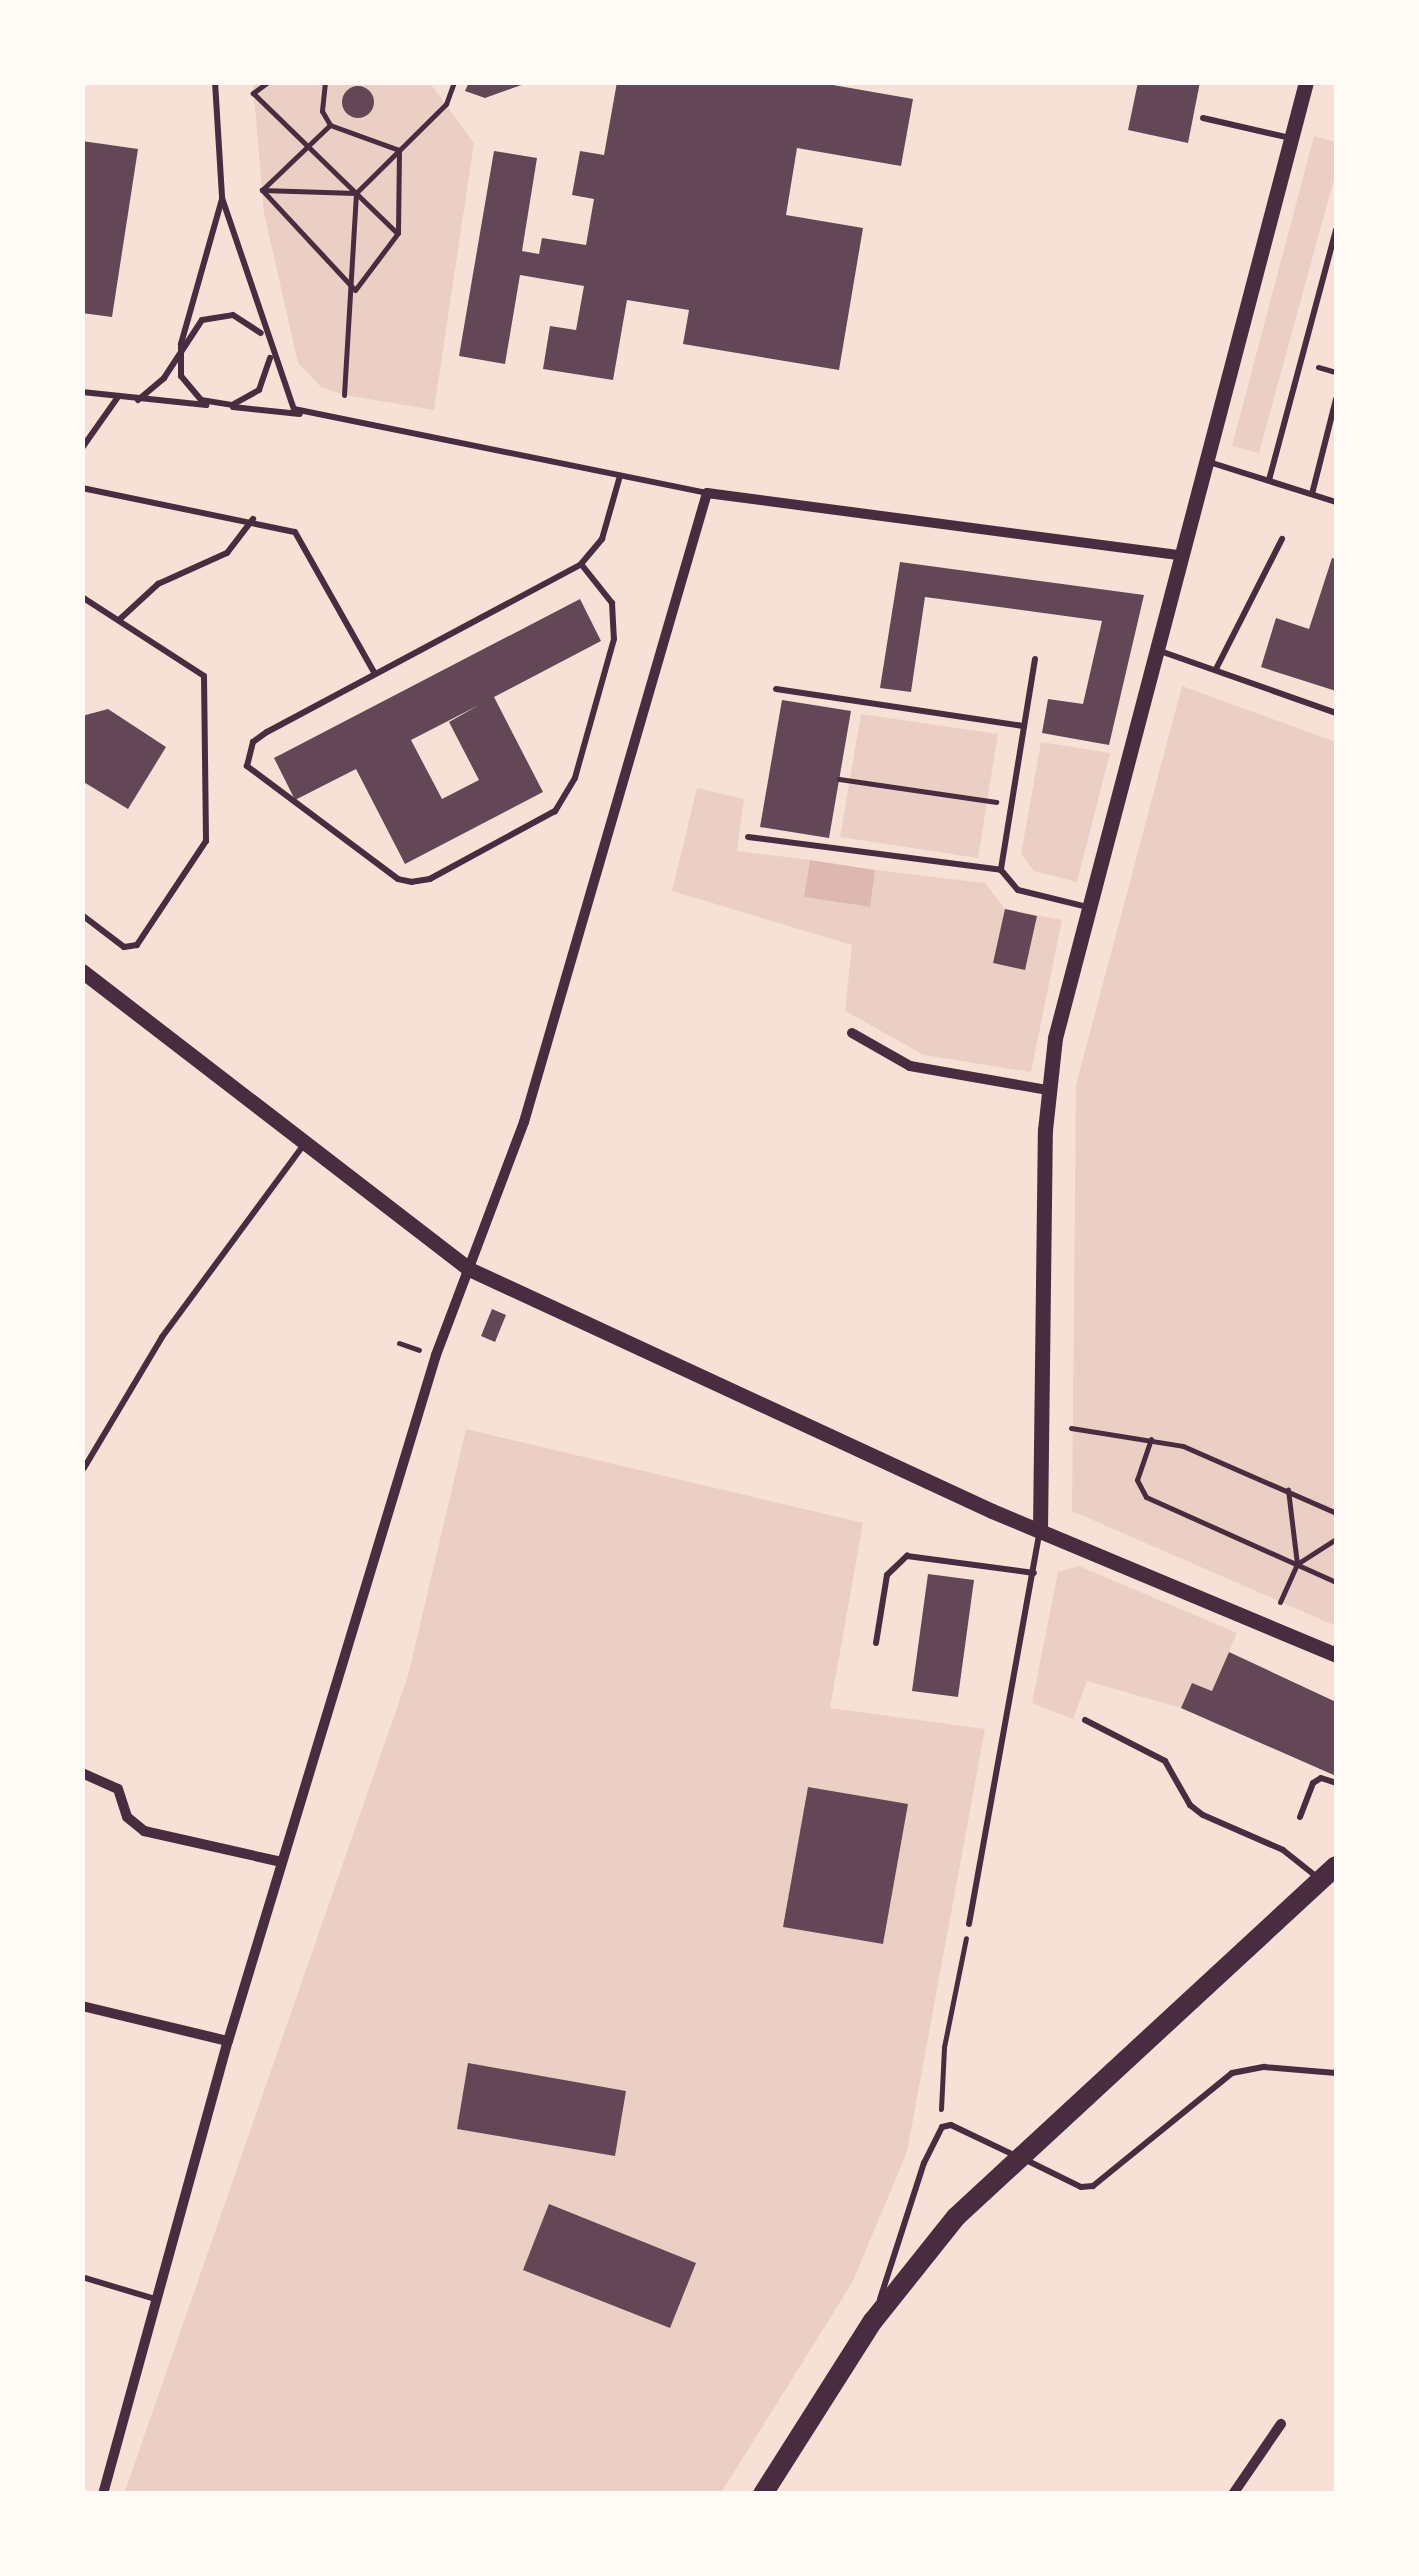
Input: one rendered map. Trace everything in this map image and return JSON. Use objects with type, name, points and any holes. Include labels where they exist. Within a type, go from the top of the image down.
[{"type":"main road","points":[[770,2491],[873,2320],[936,2240],[1017,2156],[1329,1874]]},
{"type":"street","points":[[1040,1530],[1048,1090],[1088,908],[1178,555],[1306,82]]},
{"type":"street","points":[[103,2494],[228,2041],[282,1862],[436,1355],[524,1122],[707,493],[1178,555]]},
{"type":"street","points":[[82,972],[303,1146],[469,1269],[1040,1530],[1336,1655]]},
{"type":"street","points":[[852,1033],[910,1066],[1048,1090]]},
{"type":"street","points":[[82,1773],[118,1789],[127,1817],[144,1831],[282,1862]]},
{"type":"street","points":[[82,2006],[228,2041]]},
{"type":"street","points":[[1232,2494],[1280,2424]]},
{"type":"lane","points":[[214,82],[222,198],[286,397],[304,415]]},
{"type":"lane","points":[[1203,118],[1291,138]]},
{"type":"lane","points":[[138,400],[164,378],[182,344],[202,320],[217,315],[248,321],[268,345],[267,376],[259,390],[232,406],[216,406],[188,390],[178,360],[182,344],[222,198]]},
{"type":"lane","points":[[1269,480],[1336,230]]},
{"type":"lane","points":[[82,392],[304,415],[707,493]]},
{"type":"lane","points":[[82,448],[118,397]]},
{"type":"lane","points":[[1312,494],[1336,399]]},
{"type":"lane","points":[[1203,460],[1336,502]]},
{"type":"lane","points":[[581,564],[612,603],[615,621],[570,792],[555,811],[430,880],[398,879],[247,766],[253,742],[268,732],[581,564],[602,539],[620,476]]},
{"type":"lane","points":[[82,488],[281,526],[306,542],[375,674]]},
{"type":"lane","points":[[120,619],[158,584],[227,554],[252,519]]},
{"type":"lane","points":[[1216,670],[1282,539]]},
{"type":"lane","points":[[82,596],[204,676],[206,841],[137,946],[124,947],[82,915]]},
{"type":"lane","points":[[1154,649],[1336,712]]},
{"type":"lane","points":[[1001,870],[1035,659]]},
{"type":"lane","points":[[776,689],[1023,726]]},
{"type":"lane","points":[[748,836],[1001,870],[1018,890],[1088,908]]},
{"type":"lane","points":[[84,1468],[173,1321],[303,1146]]},
{"type":"lane","points":[[969,1924],[1040,1530]]},
{"type":"lane","points":[[876,1643],[887,1576],[907,1556],[1034,1572]]},
{"type":"lane","points":[[1085,1720],[1166,1761],[1190,1804],[1204,1816],[1329,1874]]},
{"type":"lane","points":[[1300,1818],[1313,1783],[1321,1778],[1336,1784]]},
{"type":"lane","points":[[873,2320],[924,2163],[942,2128],[951,2125],[1081,2187],[1093,2186],[1232,2073],[1264,2067],[1336,2074]]},
{"type":"lane","points":[[82,2277],[155,2299]]},
{"type":"path","points":[[268,82],[254,93],[398,233]]},
{"type":"path","points":[[324,82],[322,111],[330,125],[399,150]]},
{"type":"path","points":[[344,395],[355,290],[356,193],[446,104],[454,82]]},
{"type":"path","points":[[262,190],[330,125]]},
{"type":"path","points":[[355,290],[398,233],[399,150]]},
{"type":"path","points":[[262,190],[356,193]]},
{"type":"path","points":[[262,190],[355,290]]},
{"type":"path","points":[[839,779],[1009,804]]},
{"type":"path","points":[[1071,1428],[1151,1438],[1223,1460],[1336,1513]]},
{"type":"path","points":[[1151,1438],[1137,1480],[1146,1497],[1336,1582]]},
{"type":"path","points":[[1280,1602],[1296,1564],[1288,1490]]},
{"type":"path","points":[[1296,1564],[1336,1538]]},
{"type":"path","points":[[942,2128],[944,2047],[969,1924]]},
{"type":"shaded area","points":[[253,83],[430,83],[474,143],[434,410],[344,395],[321,387],[298,363],[264,213]]},
{"type":"shaded area","points":[[1314,136],[1336,142],[1336,172],[1259,453],[1232,446]]},
{"type":"shaded area","points":[[1182,686],[1336,742],[1336,1626],[1072,1511],[1076,1085]]},
{"type":"shaded area","points":[[861,714],[998,734],[978,858],[840,837]]},
{"type":"shaded area","points":[[1041,742],[1110,753],[1077,882],[1034,871],[1021,854]]},
{"type":"shaded area","points":[[697,788],[744,799],[737,851],[810,860],[805,897],[869,907],[875,870],[985,883],[1005,909],[1062,920],[1031,1072],[924,1055],[845,1011],[852,945],[672,891]]},
{"type":"shaded area","points":[[810,860],[875,870],[870,907],[804,897]]},
{"type":"shaded area","points":[[466,1429],[863,1523],[830,1708],[985,1729],[907,2152],[852,2283],[721,2493],[124,2494],[408,1676]]},
{"type":"shaded area","points":[[1079,1566],[1237,1633],[1212,1691],[1192,1683],[1181,1708],[1087,1681],[1073,1719],[1032,1703],[1058,1572]]},
{"type":"building","points":[[469,82],[530,82],[485,98],[465,91]]},
{"type":"building","points":[[617,82],[816,82],[913,99],[901,166],[797,148],[786,215],[863,228],[839,370],[683,344],[689,310],[627,300],[613,380],[543,369],[550,326],[576,330],[584,286],[520,275],[505,364],[459,356],[494,151],[537,158],[522,251],[539,254],[542,238],[586,245],[594,199],[572,195],[580,151],[604,155]]},
{"type":"building","points":[[1138,82],[1200,82],[1188,143],[1128,130]]},
{"type":"building","points":[[358,86],[370,90],[374,102],[370,114],[358,118],[346,114],[342,102],[346,90]]},
{"type":"building","points":[[82,141],[138,149],[112,317],[82,313]]},
{"type":"building","points":[[1332,558],[1336,559],[1336,691],[1261,667],[1276,618],[1309,629]]},
{"type":"building","points":[[900,562],[1144,595],[1109,745],[1042,733],[1048,699],[1083,704],[1102,621],[925,597],[911,692],[880,688]]},
{"type":"building","points":[[580,599],[601,641],[494,697],[543,792],[405,864],[356,769],[295,800],[274,758]],"holes":[[[479,705],[449,722],[479,780],[442,799],[411,740]]]},
{"type":"building","points":[[782,700],[851,711],[829,838],[760,827]]},
{"type":"building","points":[[108,709],[166,747],[128,809],[82,781],[82,716]]},
{"type":"building","points":[[1005,909],[1037,916],[1025,970],[993,963]]},
{"type":"building","points":[[492,1309],[506,1315],[495,1342],[481,1336]]},
{"type":"building","points":[[928,1574],[974,1580],[958,1697],[912,1691]]},
{"type":"building","points":[[1229,1652],[1336,1702],[1336,1776],[1181,1708],[1192,1683],[1212,1691]]},
{"type":"building","points":[[808,1787],[908,1804],[883,1944],[783,1927]]},
{"type":"building","points":[[468,2063],[626,2091],[615,2156],[457,2129]]},
{"type":"building","points":[[549,2204],[696,2263],[670,2328],[523,2270]]}]
